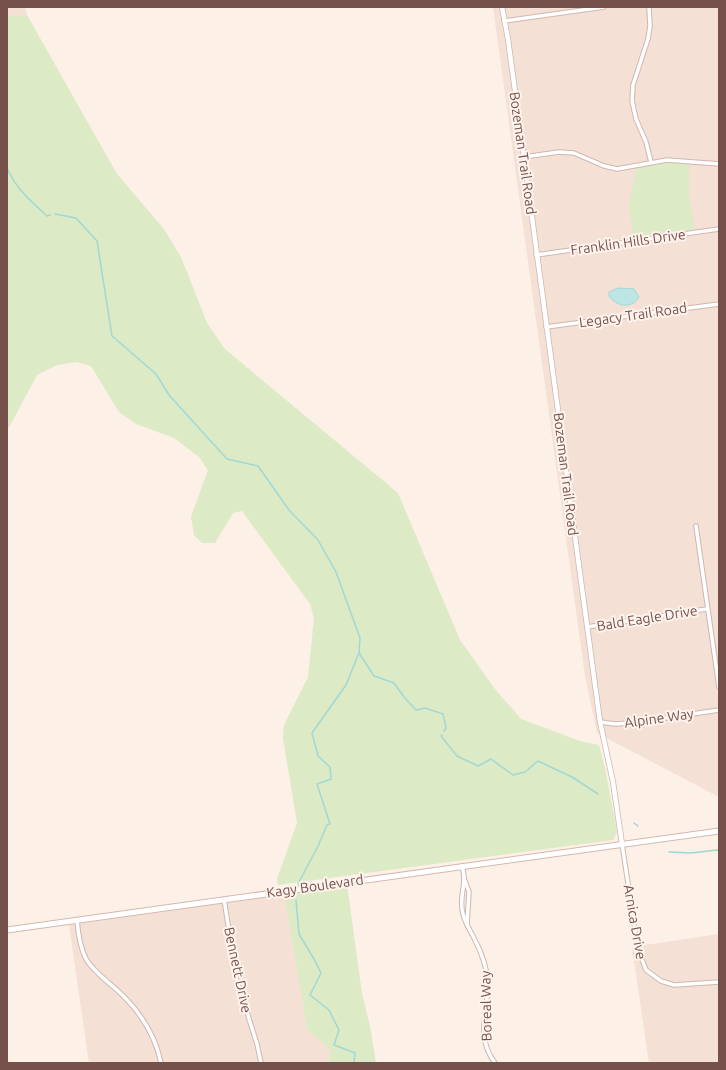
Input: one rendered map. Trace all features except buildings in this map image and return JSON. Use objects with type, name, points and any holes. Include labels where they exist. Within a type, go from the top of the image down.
[{"type":"main road","points":[[622,844],[719,830]]},
{"type":"main road","name":"Kagy Boulevard","points":[[7,930],[622,844]]},
{"type":"street","name":"Bozeman Trail Road","points":[[502,7],[524,157],[600,722],[622,844]]},
{"type":"street","points":[[504,21],[604,7]]},
{"type":"street","points":[[649,7],[650,22],[648,39],[633,85],[632,101],[636,119],[646,142],[651,162]]},
{"type":"street","points":[[524,157],[559,152],[574,153],[604,166],[617,169],[668,160],[719,164]]},
{"type":"street","name":"Franklin Hills Drive","points":[[536,255],[719,229]]},
{"type":"street","name":"Legacy Trail Road","points":[[546,328],[719,304]]},
{"type":"street","points":[[696,526],[719,687]]},
{"type":"street","name":"Bald Eagle Drive","points":[[588,627],[707,609]]},
{"type":"street","name":"Alpine Way","points":[[600,722],[615,724],[631,723],[719,710]]},
{"type":"street","name":"Arnica Drive","points":[[622,844],[638,949],[646,970],[661,981],[674,985],[719,982]]},
{"type":"street","name":"Boreal Way","points":[[462,866],[469,892],[467,919],[468,926]]},
{"type":"street","name":"Boreal Way","points":[[464,878],[461,908],[464,921],[468,926],[484,959],[487,971],[487,996],[483,1030],[486,1048],[495,1063]]},
{"type":"street","name":"Bennett Drive","points":[[224,899],[237,981],[257,1044],[261,1063]]},
{"type":"street","points":[[77,920],[80,941],[90,965],[119,992],[139,1015],[153,1038],[161,1063]]},
{"type":"shaded area","points":[[7,7],[25,7],[27,15],[7,16]]},
{"type":"shaded area","points":[[493,7],[719,7],[719,797],[597,733],[585,676]]},
{"type":"shaded area","points":[[284,894],[307,1029],[331,1051],[328,1063],[89,1063],[69,925]]},
{"type":"shaded area","points":[[719,934],[719,1063],[649,1063],[632,947]]},
{"type":"green space","points":[[27,15],[117,174],[164,229],[181,257],[207,323],[225,349],[398,493],[460,640],[495,689],[521,719],[580,741],[599,745],[605,768],[617,832],[613,840],[278,885],[277,879],[297,823],[283,739],[284,725],[308,677],[314,618],[310,604],[242,511],[233,513],[215,543],[202,543],[194,535],[191,517],[208,470],[199,457],[174,438],[136,424],[119,412],[91,366],[76,362],[57,365],[37,375],[7,431],[7,16]]},
{"type":"green space","points":[[662,163],[689,163],[689,196],[695,229],[633,237],[629,203],[637,167]]},
{"type":"green space","points":[[347,884],[362,994],[370,1026],[376,1063],[328,1063],[331,1051],[307,1029],[284,894]]},
{"type":"water","points":[[618,288],[634,289],[639,297],[632,304],[619,304],[609,296],[609,292]]},
{"type":"waterway","points":[[7,168],[24,194],[47,216],[50,215]]},
{"type":"waterway","points":[[55,214],[76,218],[97,241],[112,336],[156,374],[169,395],[227,459],[258,466],[289,510],[318,540],[336,572],[360,638],[359,653],[346,685],[312,733],[318,756],[330,767],[331,779],[317,784],[330,824],[327,825],[297,886]]},
{"type":"waterway","points":[[359,653],[374,676],[394,683],[416,710],[425,708],[443,714],[446,728],[444,731]]},
{"type":"waterway","points":[[442,735],[441,736],[457,756],[478,766],[491,759],[513,775],[525,772],[538,761],[572,777],[598,794]]},
{"type":"waterway","points":[[634,823],[638,826]]},
{"type":"waterway","points":[[669,852],[691,853],[719,851]]},
{"type":"waterway","points":[[296,900],[299,934],[321,973],[310,995],[329,1010],[339,1030],[334,1045],[355,1053],[354,1063]]}]
